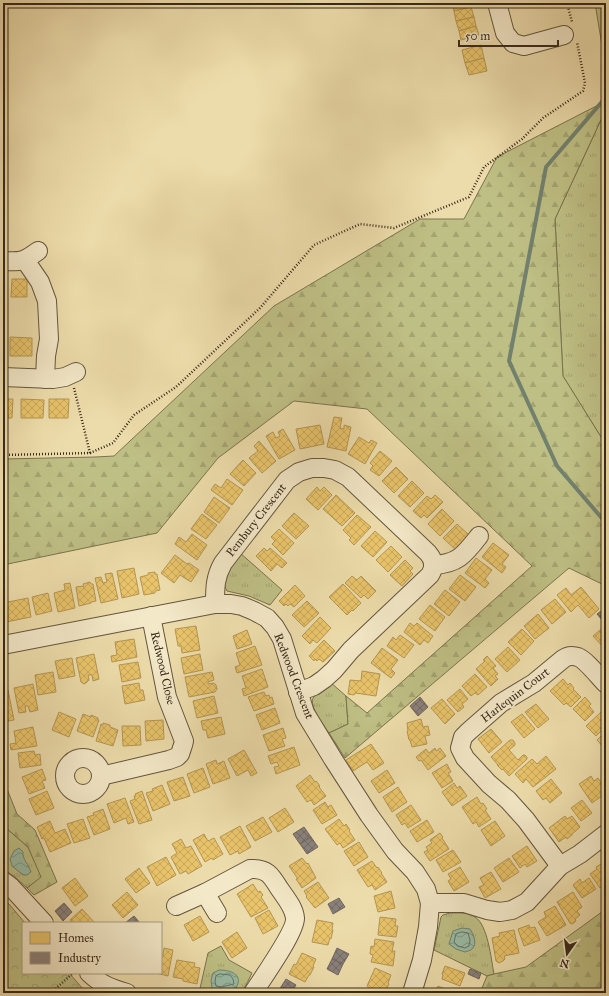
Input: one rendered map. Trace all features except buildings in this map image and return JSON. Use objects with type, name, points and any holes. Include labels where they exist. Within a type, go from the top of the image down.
[{"type":"street","points":[[497,3],[505,34],[513,43],[524,46],[571,34]]},
{"type":"street","points":[[3,261],[15,262],[31,255],[46,301],[49,339],[46,356],[46,379]]},
{"type":"street","points":[[3,377],[46,379],[65,377],[73,373]]},
{"type":"street","name":"Pembury Crescent","points":[[215,604],[216,578],[223,563],[287,480],[299,472],[312,468],[335,470],[348,477],[431,556],[433,564]]},
{"type":"street","points":[[298,692],[314,686],[334,670],[351,650],[430,575],[433,570],[433,564],[442,564],[458,559],[465,554],[479,536]]},
{"type":"street","name":"Redwood Crescent","points":[[3,645],[215,604],[242,606],[267,618],[275,627],[282,639],[305,714],[369,815],[395,851],[415,872],[426,889],[430,903],[428,928],[422,960],[412,993]]},
{"type":"street","name":"Redwood Close","points":[[100,776],[169,760],[177,757],[182,749],[184,741],[167,697],[151,616]]},
{"type":"street","name":"Harlequin Court","points":[[560,866],[526,820],[465,758],[460,748],[461,742],[463,737],[468,732],[501,703],[534,682],[568,656],[578,657],[606,684]]},
{"type":"street","points":[[430,903],[464,903],[487,910],[500,912],[512,910],[527,902],[560,866],[580,854],[606,834]]},
{"type":"street","points":[[176,906],[205,893],[250,869],[258,869],[271,875],[292,907],[295,922],[289,937],[253,993]]},
{"type":"street","points":[[3,882],[11,887],[43,922]]},
{"type":"street","points":[[205,893],[217,913]]},
{"type":"street","points":[[90,974],[109,988],[127,993]]},
{"type":"path","points":[[3,455],[90,453],[113,443],[134,415],[176,387],[260,308],[314,245],[360,224],[394,228],[469,197],[484,167],[522,139],[543,118],[583,91],[585,83],[571,34],[566,3]]},
{"type":"path","points":[[73,373],[90,453]]},
{"type":"path","points":[[51,993],[72,974]]},
{"type":"green space","points":[[595,3],[606,3],[606,70]]},
{"type":"green space","points":[[606,101],[606,109],[555,219],[563,376],[606,445],[606,586],[569,568],[345,758],[329,733],[348,724],[346,696],[367,713],[532,566],[367,409],[294,401],[218,458],[157,533],[3,565],[3,459],[114,456],[274,306],[420,219],[464,219],[497,157]]},
{"type":"green space","points":[[606,109],[606,445],[563,376],[555,219]]},
{"type":"green space","points":[[239,552],[282,590],[270,605],[249,596],[227,591],[224,580],[225,575],[229,566]]},
{"type":"green space","points":[[330,682],[346,696],[348,724],[329,733],[318,716],[312,702],[313,698]]},
{"type":"green space","points":[[3,779],[17,814],[35,830],[57,882],[34,895],[27,888],[41,877],[28,847],[5,827],[3,817]]},
{"type":"green space","points":[[5,827],[28,847],[42,877],[27,888],[3,869],[3,842]]},
{"type":"green space","points":[[3,900],[9,904],[24,922],[22,922],[22,974],[70,974],[83,989],[80,993],[3,993]]},
{"type":"green space","points":[[606,909],[606,993],[480,993],[487,976],[526,967]]},
{"type":"green space","points":[[450,913],[469,914],[479,921],[486,935],[494,974],[487,976],[434,950],[441,917]]},
{"type":"green space","points":[[221,946],[229,960],[252,973],[242,993],[199,993],[208,953]]},
{"type":"water","points":[[19,848],[23,852],[31,872],[27,875],[23,875],[12,866],[10,859],[14,851]]},
{"type":"water","points":[[462,928],[470,929],[474,936],[475,942],[472,949],[465,952],[456,949],[449,944],[453,931]]},
{"type":"water","points":[[219,970],[231,972],[237,976],[238,983],[236,988],[220,992],[212,988],[211,980],[213,973]]},
{"type":"waterway","points":[[606,97],[546,167],[509,361],[557,466],[606,523]]}]
